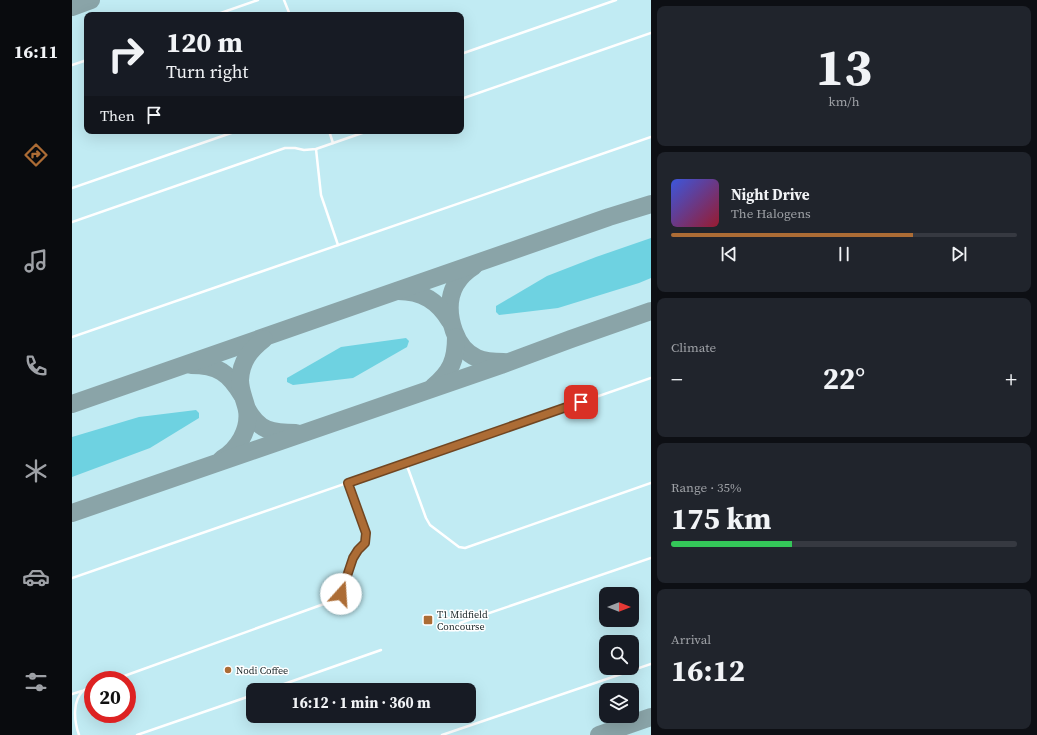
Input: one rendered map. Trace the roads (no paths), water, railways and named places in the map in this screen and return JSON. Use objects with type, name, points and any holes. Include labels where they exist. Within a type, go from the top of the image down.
[{"type":"lane","points":[[224,12],[258,0]]},
{"type":"lane","points":[[284,0],[289,12]]},
{"type":"lane","points":[[464,53],[616,0]]},
{"type":"lane","points":[[464,98],[651,33]]},
{"type":"lane","points":[[72,65],[84,61]]},
{"type":"lane","points":[[72,188],[228,134]]},
{"type":"lane","points":[[329,134],[333,143]]},
{"type":"lane","points":[[72,222],[285,148],[304,150],[316,149],[359,134]]},
{"type":"lane","points":[[72,337],[651,137]]},
{"type":"lane","points":[[316,149],[321,195],[338,245]]},
{"type":"lane","points":[[72,578],[651,378]]},
{"type":"lane","points":[[406,463],[426,518],[430,525],[459,548],[465,548],[651,483]]},
{"type":"lane","points":[[136,672],[335,600],[341,594],[353,558],[365,543],[366,533],[348,483]]},
{"type":"lane","points":[[460,623],[651,558]]},
{"type":"lane","points":[[287,683],[382,650]]},
{"type":"lane","points":[[442,735],[651,664]]},
{"type":"lane","points":[[72,694],[84,690]]},
{"type":"lane","points":[[79,735],[73,712],[74,702],[78,695],[84,690]]},
{"type":"lane","points":[[137,735],[246,697]]},
{"type":"place","name":"T1 Midfield Concourse","points":[[428,620]]},
{"type":"place","name":"Nodi Coffee","points":[[228,670]]}]
